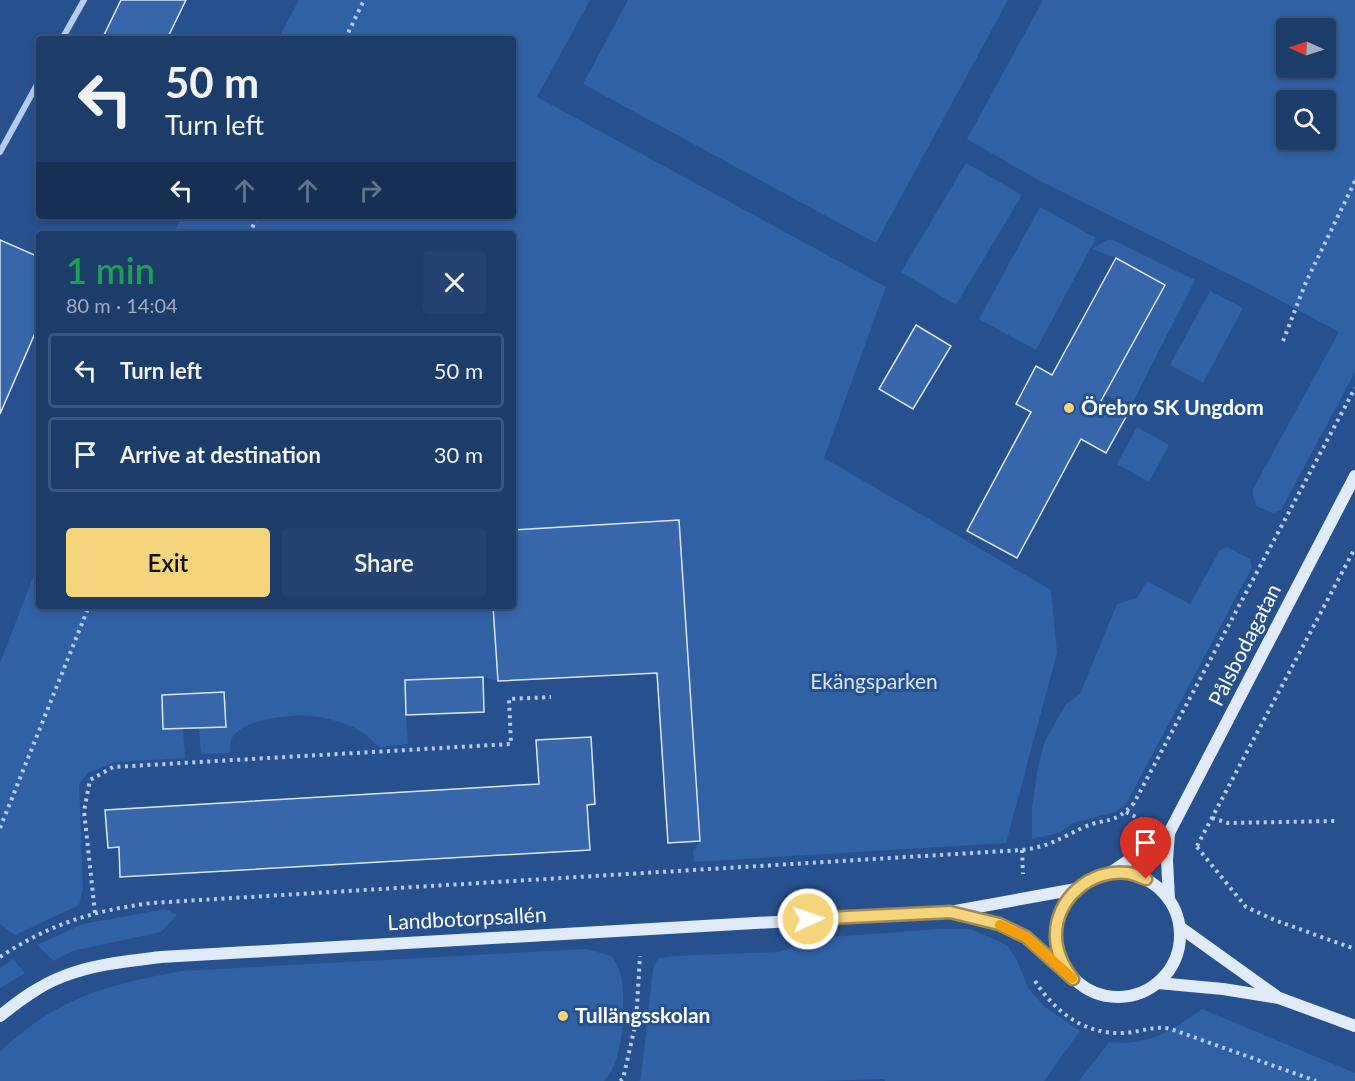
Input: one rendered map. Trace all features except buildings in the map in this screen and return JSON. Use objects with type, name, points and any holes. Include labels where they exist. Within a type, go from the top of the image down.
[{"type":"street","points":[[64,36],[84,0]]},
{"type":"street","points":[[0,151],[36,86]]},
{"type":"street","name":"Pålsbodagatan","points":[[1169,899],[1167,860],[1169,833],[1355,476]]},
{"type":"street","name":"Pålsbodagatan","points":[[1110,873],[1169,833]]},
{"type":"street","points":[[1110,873],[1128,873],[1146,879],[1158,887],[1169,899],[1181,928],[1176,958],[1169,972],[1145,992],[1130,997],[1100,995],[1086,988],[1073,979],[1058,952],[1057,921],[1065,903],[1076,889],[1092,879],[1110,873]]},
{"type":"street","name":"Landbotorpsallén","points":[[0,1016],[28,994],[64,975],[117,962],[161,957],[642,928],[950,912],[1076,889]]},
{"type":"street","name":"Landbotorpsallén","points":[[950,912],[999,924],[1026,937],[1073,979]]},
{"type":"street","points":[[1181,928],[1279,998]]},
{"type":"street","points":[[1158,983],[1223,989],[1279,998],[1355,1026]]},
{"type":"path","points":[[346,36],[364,0]]},
{"type":"path","points":[[1283,341],[1306,282],[1355,180]]},
{"type":"path","points":[[1,956],[37,935],[74,919],[151,903],[1022,850],[1040,848],[1055,843],[1086,826],[1116,819],[1134,803],[1355,388]]},
{"type":"path","points":[[1355,548],[1197,846],[1246,907],[1276,921],[1355,950]]},
{"type":"path","points":[[0,828],[87,609]]},
{"type":"path","points":[[96,913],[84,811],[85,798],[90,780],[113,767],[511,744],[509,699],[551,696]]},
{"type":"path","points":[[1212,818],[1228,823],[1335,821]]},
{"type":"path","points":[[620,1081],[623,1079],[636,1022],[642,928]]},
{"type":"path","points":[[1032,977],[1045,998],[1058,1011],[1098,1031],[1122,1033],[1161,1027],[1171,1029],[1316,1081]]},
{"type":"green space","name":"Ekängsparken","points":[[299,0],[590,0],[537,97],[886,287],[824,458],[1051,590],[1057,653],[1006,843],[694,862],[693,851],[700,841],[679,520],[516,530],[516,231],[175,231],[181,219],[516,219],[516,36],[280,36]]},
{"type":"green space","points":[[628,0],[1008,0],[876,243],[583,84]]},
{"type":"green space","points":[[1043,0],[1355,0],[1355,372],[1281,510],[1273,513],[1256,506],[1252,491],[1339,332],[1255,287],[1038,180],[967,139]]},
{"type":"green space","points":[[966,163],[1022,195],[956,305],[901,272]]},
{"type":"green space","points":[[1040,207],[1096,238],[1036,350],[979,319]]},
{"type":"green space","points":[[1107,240],[1113,240],[1195,280],[1135,398],[1130,404],[1124,405],[1105,395],[1164,285],[1116,258],[1092,249]]},
{"type":"green space","points":[[1210,291],[1243,308],[1203,383],[1170,365]]},
{"type":"green space","points":[[1137,427],[1169,445],[1149,482],[1117,464]]},
{"type":"green space","points":[[1228,547],[1250,559],[1252,567],[1126,804],[1115,812],[1073,823],[1059,833],[1032,839],[1032,807],[1038,767],[1045,741],[1066,704],[1080,694],[1117,604],[1137,598],[1147,581],[1190,604],[1220,550]]},
{"type":"green space","points":[[36,570],[36,609],[493,609],[498,681],[483,677],[406,715],[408,744],[379,747],[364,733],[348,725],[317,717],[292,716],[268,719],[246,726],[232,738],[230,753],[201,754],[199,728],[226,727],[224,692],[162,695],[163,729],[183,728],[185,758],[115,762],[88,773],[79,785],[83,889],[79,905],[15,935],[0,924],[0,663]]},
{"type":"green space","points":[[165,909],[177,915],[161,932],[72,951],[54,961],[37,945],[83,924]]},
{"type":"green space","points":[[940,929],[971,929],[1007,945],[1017,960],[1028,988],[1045,1007],[1080,1031],[1044,1081],[885,1081],[884,1079],[639,1081],[653,969],[658,958],[779,952],[818,938]]},
{"type":"green space","points":[[586,949],[612,956],[622,982],[622,1034],[616,1061],[604,1081],[0,1081],[0,1052],[42,1018],[84,996],[156,976],[183,971]]},
{"type":"green space","points":[[13,959],[25,973],[0,988],[0,968]]},
{"type":"green space","points":[[1202,1009],[1355,1073],[1355,1081],[1079,1081],[1109,1042],[1135,1042],[1159,1035],[1181,1024]]},
{"type":"slow traffic","points":[[1000,925],[1026,937],[1072,978]]},
{"type":"place","name":"Örebro SK Ungdom","points":[[1069,408]]},
{"type":"place","name":"Tullängsskolan","points":[[563,1016]]},
{"type":"route","points":[[808,919],[950,912],[999,924],[1026,937],[1073,979],[1058,952],[1056,936],[1057,921],[1065,903],[1076,889],[1092,879],[1110,873],[1128,873],[1146,879]]}]
